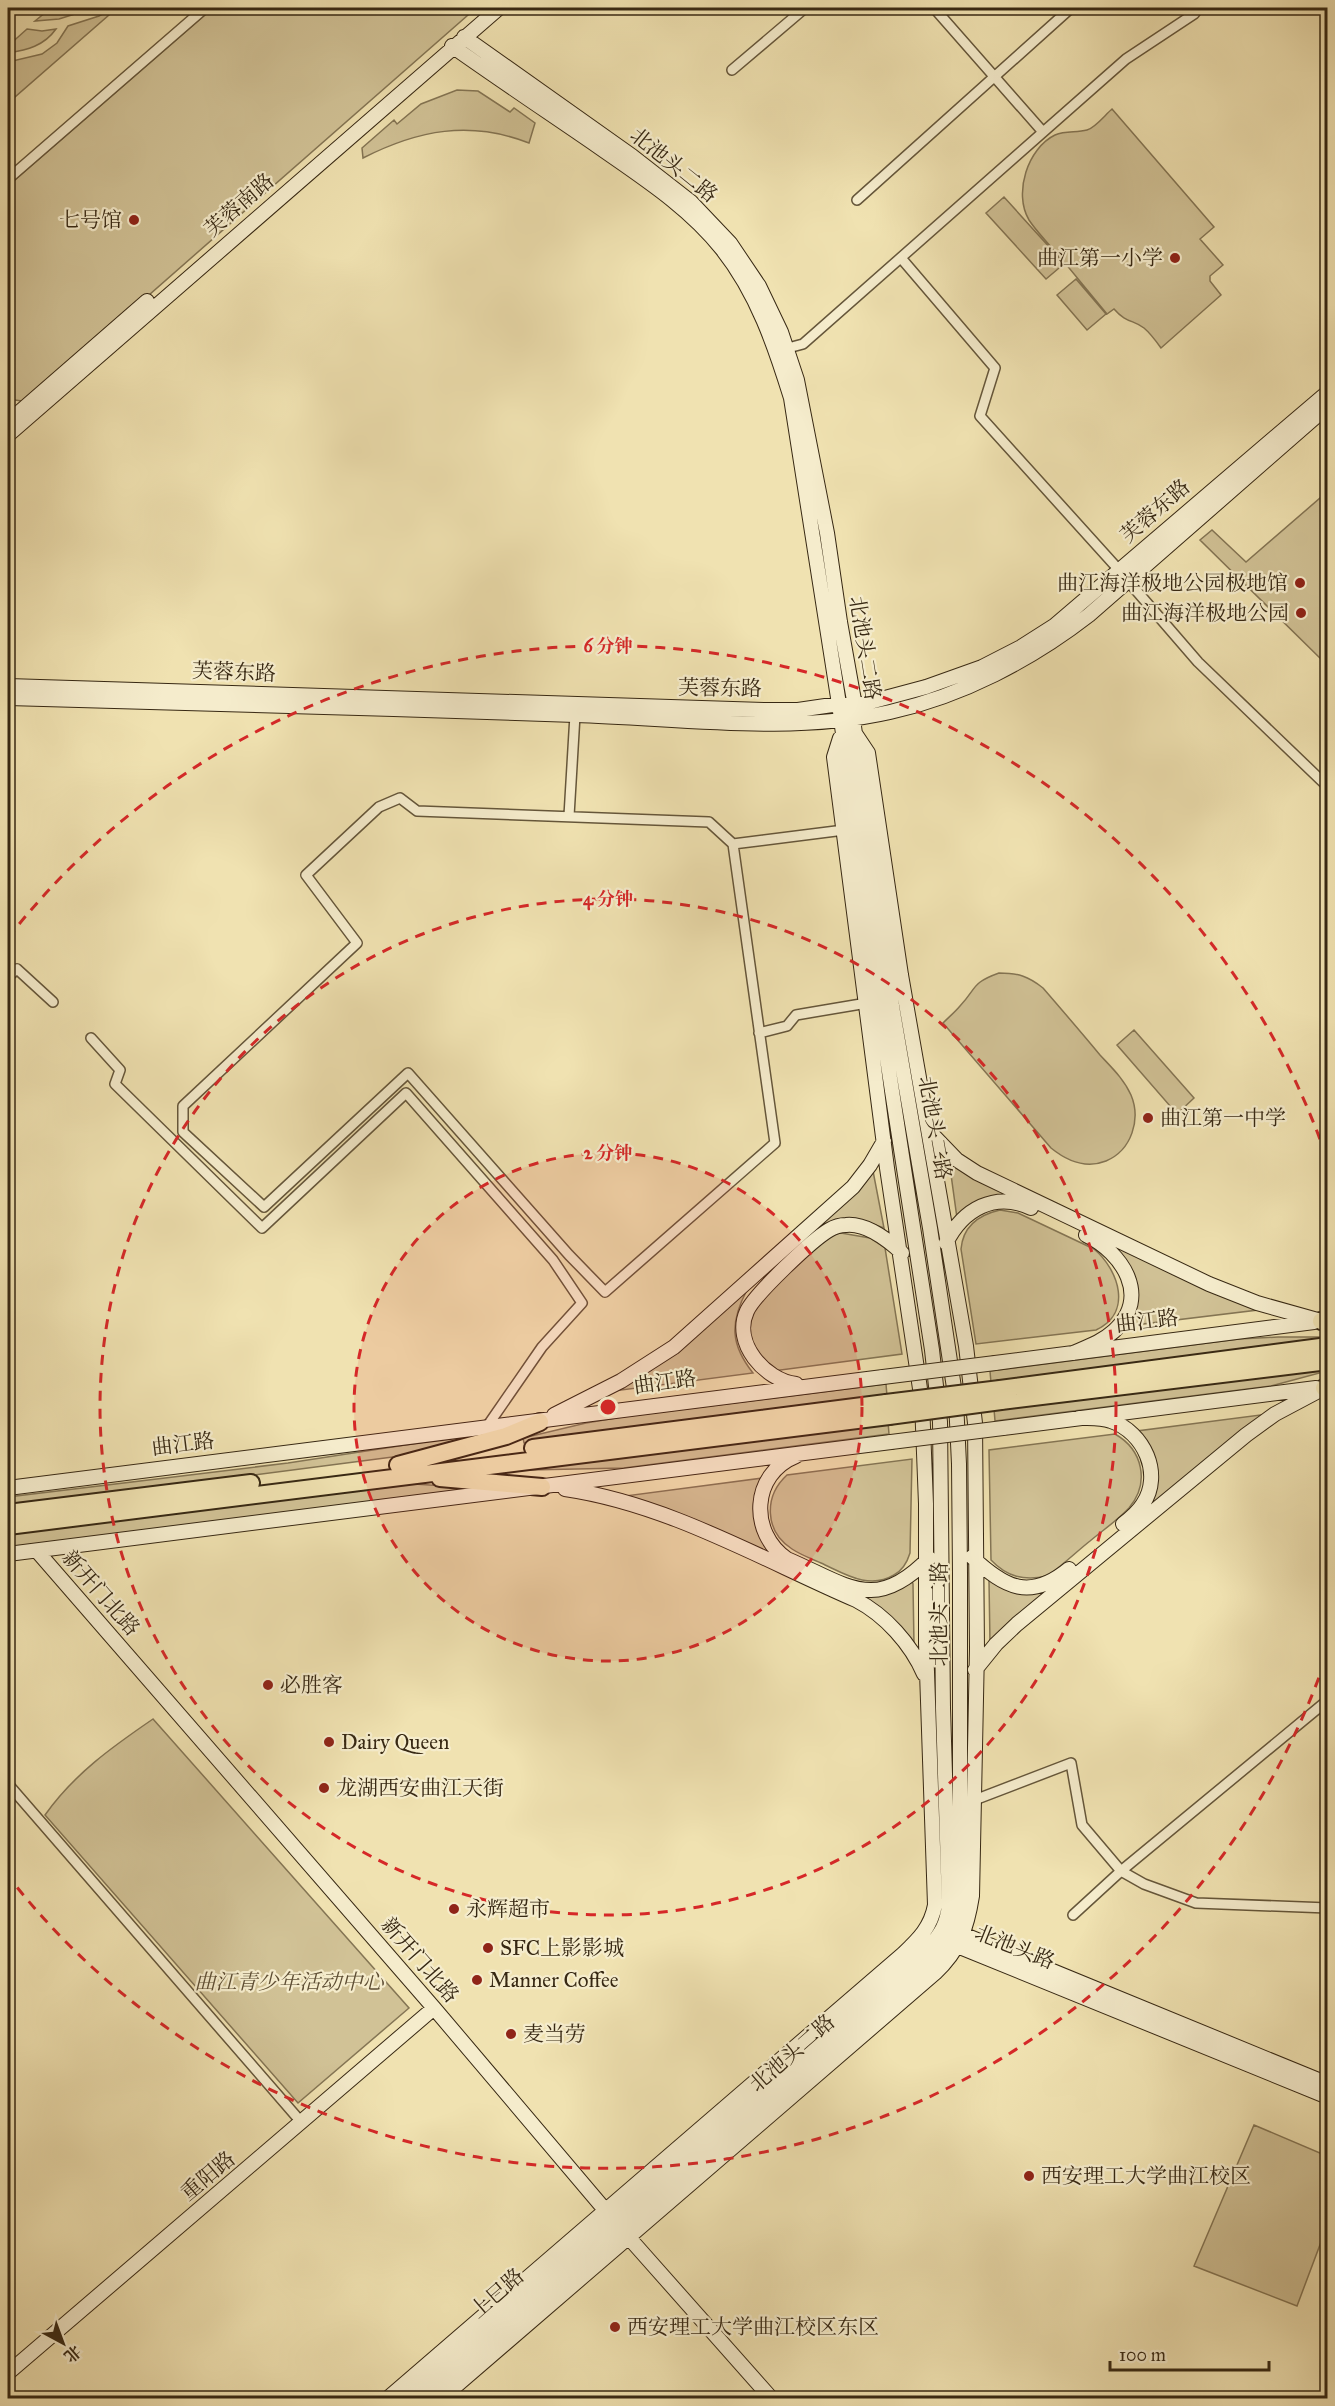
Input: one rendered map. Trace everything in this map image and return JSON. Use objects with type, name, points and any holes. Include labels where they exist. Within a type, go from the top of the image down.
[{"type":"highway","points":[[1000,1395],[1328,1346]]},
{"type":"highway","points":[[8,1513],[402,1470],[1000,1395],[1328,1360]]},
{"type":"highway","points":[[8,1526],[402,1470],[506,1436],[540,1422]]},
{"type":"highway","points":[[402,1470],[542,1487]]},
{"type":"main road","name":"芙蓉南路","points":[[8,422],[484,8]]},
{"type":"main road","name":"芙蓉南路","points":[[8,435],[452,46],[499,8]]},
{"type":"main road","name":"北池头二路","points":[[464,37],[632,156],[691,202],[730,243],[759,286],[788,348],[797,380],[827,533],[840,622],[849,722],[893,1101],[940,1422],[949,1905],[946,1923],[950,1935]]},
{"type":"main road","name":"北池头二路","points":[[452,46],[657,188],[680,207],[722,249],[756,302],[769,332],[791,398],[839,704]]},
{"type":"main road","name":"芙蓉东路","points":[[1124,575],[1328,392]]},
{"type":"main road","name":"芙蓉东路","points":[[8,698],[767,723],[849,722],[926,687],[992,662],[1054,626],[1124,575],[1328,406]]},
{"type":"main road","name":"芙蓉东路","points":[[8,686],[764,710],[798,710],[839,704],[849,722]]},
{"type":"main road","name":"北池头二路","points":[[618,2224],[936,1957],[950,1935],[960,1906],[959,1464],[956,1401],[849,722]]},
{"type":"main road","points":[[849,722],[834,757],[884,1140],[922,1402],[926,1483],[927,1681],[935,1905],[950,1935]]},
{"type":"main road","points":[[442,2398],[618,2224],[903,1954],[950,1935],[972,1896],[976,1669],[975,1424],[966,1346],[901,975],[868,753],[849,722]]},
{"type":"main road","points":[[907,1085],[929,1131],[948,1152],[977,1173],[1209,1284],[1257,1303],[1325,1321]]},
{"type":"main road","points":[[540,1422],[621,1381],[674,1347],[854,1186],[870,1165],[884,1140],[893,1101]]},
{"type":"main road","points":[[937,1273],[948,1239],[963,1219],[978,1207],[996,1202],[1013,1201],[1098,1241],[1121,1262],[1131,1291],[1129,1306],[1123,1320],[1112,1334],[1072,1353]]},
{"type":"main road","points":[[813,1386],[779,1380],[766,1372],[756,1361],[748,1347],[744,1328],[747,1311],[753,1302],[818,1239],[834,1227],[844,1225],[862,1227],[900,1251],[916,1270],[921,1280]]},
{"type":"main road","name":"曲江路","points":[[8,1488],[1325,1321]]},
{"type":"main road","points":[[8,1554],[1326,1387]]},
{"type":"main road","points":[[960,1711],[964,1693],[976,1669],[996,1644],[1017,1624],[1214,1460],[1260,1425],[1326,1387]]},
{"type":"main road","points":[[959,1530],[963,1544],[976,1561],[997,1578],[1010,1585],[1024,1588],[1041,1586],[1059,1577],[1132,1517],[1144,1503],[1151,1484],[1151,1468],[1140,1443],[1129,1431],[1110,1420],[1079,1418]]},
{"type":"main road","points":[[802,1454],[784,1462],[778,1468],[764,1489],[759,1503],[762,1526],[770,1542],[787,1559],[854,1588],[870,1591],[885,1590],[902,1582],[926,1562],[937,1548],[943,1530]]},
{"type":"main road","points":[[542,1487],[586,1492],[651,1509],[856,1599],[895,1630],[917,1659],[944,1719]]},
{"type":"main road","name":"新开门北路","points":[[37,1551],[771,2398]]},
{"type":"main road","name":"北池头路","points":[[950,1935],[1328,2084]]},
{"type":"main road","name":"北池头路","points":[[950,1935],[1328,2097]]},
{"type":"main road","name":"重阳路","points":[[8,2373],[434,2008]]},
{"type":"main road","points":[[388,2398],[618,2224]]},
{"type":"main road","name":"上巳路","points":[[407,2398],[618,2224]]},
{"type":"main road","name":"上巳路","points":[[426,2398],[618,2224]]},
{"type":"street","points":[[8,179],[205,8]]},
{"type":"street","points":[[732,70],[805,8]]},
{"type":"street","points":[[934,8],[1043,132]]},
{"type":"street","points":[[857,200],[1071,8]]},
{"type":"street","points":[[788,348],[802,344],[1126,58],[1194,14],[1199,8]]},
{"type":"street","points":[[901,258],[995,369],[980,416],[1124,575],[1198,662],[1328,787]]},
{"type":"street","points":[[569,816],[575,715]]},
{"type":"street","points":[[400,798],[417,811],[709,822],[733,844],[775,1143],[605,1292],[569,1255],[408,1073],[264,1207],[183,1132],[183,1106],[357,943],[306,875],[379,807],[400,798]]},
{"type":"street","points":[[733,844],[844,830]]},
{"type":"street","points":[[8,977],[17,969],[53,1002]]},
{"type":"street","points":[[759,1033],[787,1026],[796,1015],[867,1003]]},
{"type":"street","points":[[91,1038],[120,1070],[115,1084],[262,1228],[406,1093],[553,1260],[582,1303],[542,1347],[485,1429]]},
{"type":"street","points":[[1073,1916],[1121,1871],[1328,1700]]},
{"type":"street","points":[[972,1801],[1071,1764],[1082,1825],[1121,1871],[1144,1884],[1196,1903],[1328,1908]]},
{"type":"street","points":[[8,1784],[302,2123]]},
{"type":"green space","points":[[51,8],[94,8],[59,19],[35,21]]},
{"type":"green space","points":[[117,8],[8,103],[8,62],[42,54],[57,43],[68,26],[99,16]]},
{"type":"green space","points":[[213,8],[476,8],[35,395],[22,401],[8,399],[8,186]]},
{"type":"green space","points":[[27,29],[42,31],[56,29],[46,40],[35,46],[8,53],[8,46]]},
{"type":"green space","points":[[457,90],[478,91],[510,112],[514,108],[535,123],[529,143],[486,132],[445,131],[404,141],[363,158],[362,148],[394,120],[397,124],[421,104]]},
{"type":"green space","points":[[1112,109],[1214,227],[1200,239],[1223,265],[1210,276],[1210,281],[1221,295],[1161,348],[1140,325],[1122,317],[1114,309],[1107,314],[1065,263],[1046,279],[986,213],[1004,197],[1061,260],[1029,220],[1024,209],[1023,185],[1026,172],[1037,150],[1045,141],[1059,133],[1090,129]]},
{"type":"green space","points":[[1076,279],[1106,314],[1087,330],[1057,295]]},
{"type":"green space","name":"曲江海洋极地公园","points":[[1327,492],[1327,665],[1200,540],[1212,530],[1246,562]]},
{"type":"green space","points":[[999,973],[1022,976],[1043,988],[1125,1084],[1134,1104],[1134,1124],[1128,1142],[1115,1156],[1099,1163],[1084,1164],[1070,1160],[1051,1148],[943,1023],[975,986]]},
{"type":"green space","points":[[1134,1030],[1194,1098],[1177,1114],[1117,1045]]},
{"type":"green space","points":[[949,1160],[1013,1195],[957,1218]]},
{"type":"green space","points":[[873,1171],[884,1228],[870,1223],[833,1222],[817,1227]]},
{"type":"green space","points":[[1000,1210],[1018,1213],[1094,1249],[1103,1258],[1115,1279],[1118,1291],[1115,1313],[1108,1322],[1096,1330],[976,1344],[961,1249],[962,1241],[968,1228],[979,1218]]},
{"type":"green space","points":[[841,1233],[870,1238],[885,1248],[902,1354],[773,1371],[751,1343],[748,1333],[749,1320],[756,1307],[780,1279],[833,1234]]},
{"type":"green space","points":[[1111,1243],[1258,1310],[1126,1326],[1133,1310],[1122,1255]]},
{"type":"green space","points":[[747,1290],[738,1312],[735,1333],[740,1352],[753,1373],[614,1391]]},
{"type":"green space","points":[[1327,1337],[1327,1341],[991,1383],[990,1371],[1239,1339]]},
{"type":"green space","points":[[1327,1366],[1327,1371],[1271,1386],[995,1421],[994,1409]]},
{"type":"green space","points":[[886,1384],[887,1396],[524,1443],[523,1438],[628,1416]]},
{"type":"green space","points":[[1268,1414],[1149,1509],[1147,1507],[1151,1500],[1137,1431]]},
{"type":"green space","points":[[888,1422],[889,1434],[624,1468],[529,1470],[529,1467]]},
{"type":"green space","points":[[477,1434],[478,1439],[408,1455],[8,1507],[8,1497],[288,1463]]},
{"type":"green space","points":[[1115,1434],[1132,1449],[1140,1468],[1140,1488],[1129,1508],[1047,1576],[1023,1578],[1010,1574],[997,1566],[991,1560],[989,1450]]},
{"type":"green space","points":[[912,1459],[910,1553],[904,1566],[894,1575],[875,1581],[848,1576],[795,1551],[776,1533],[770,1513],[771,1503],[779,1483],[787,1475]]},
{"type":"green space","points":[[763,1478],[760,1484],[773,1554],[771,1555],[625,1496]]},
{"type":"green space","points":[[414,1484],[477,1488],[8,1548],[8,1534]]},
{"type":"green space","points":[[990,1579],[1054,1585],[990,1643]]},
{"type":"green space","points":[[912,1581],[913,1584],[914,1645],[859,1594]]},
{"type":"green space","name":"曲江青少年活动中心","points":[[153,1719],[409,2008],[298,2103],[45,1815],[81,1774],[108,1751]]},
{"type":"green space","points":[[1254,2125],[1327,2156],[1327,2226],[1297,2306],[1194,2266]]},
{"type":"place","name":"七号馆","points":[[134,220]]},
{"type":"place","name":"曲江第一小学","points":[[1175,258]]},
{"type":"place","name":"曲江海洋极地公园极地馆","points":[[1300,583]]},
{"type":"place","name":"曲江海洋极地公园","points":[[1301,613]]},
{"type":"place","name":"曲江第一中学","points":[[1148,1118]]},
{"type":"place","name":"必胜客","points":[[268,1685]]},
{"type":"place","name":"Dairy Queen","points":[[329,1742]]},
{"type":"place","name":"龙湖西安曲江天街","points":[[324,1788]]},
{"type":"place","name":"永辉超市","points":[[454,1909]]},
{"type":"place","name":"SFC上影影城","points":[[488,1948]]},
{"type":"place","name":"Manner Coffee","points":[[477,1980]]},
{"type":"place","name":"麦当劳","points":[[511,2034]]},
{"type":"place","name":"西安理工大学曲江校区","points":[[1029,2176]]},
{"type":"place","name":"西安理工大学曲江校区东区","points":[[615,2327]]}]
